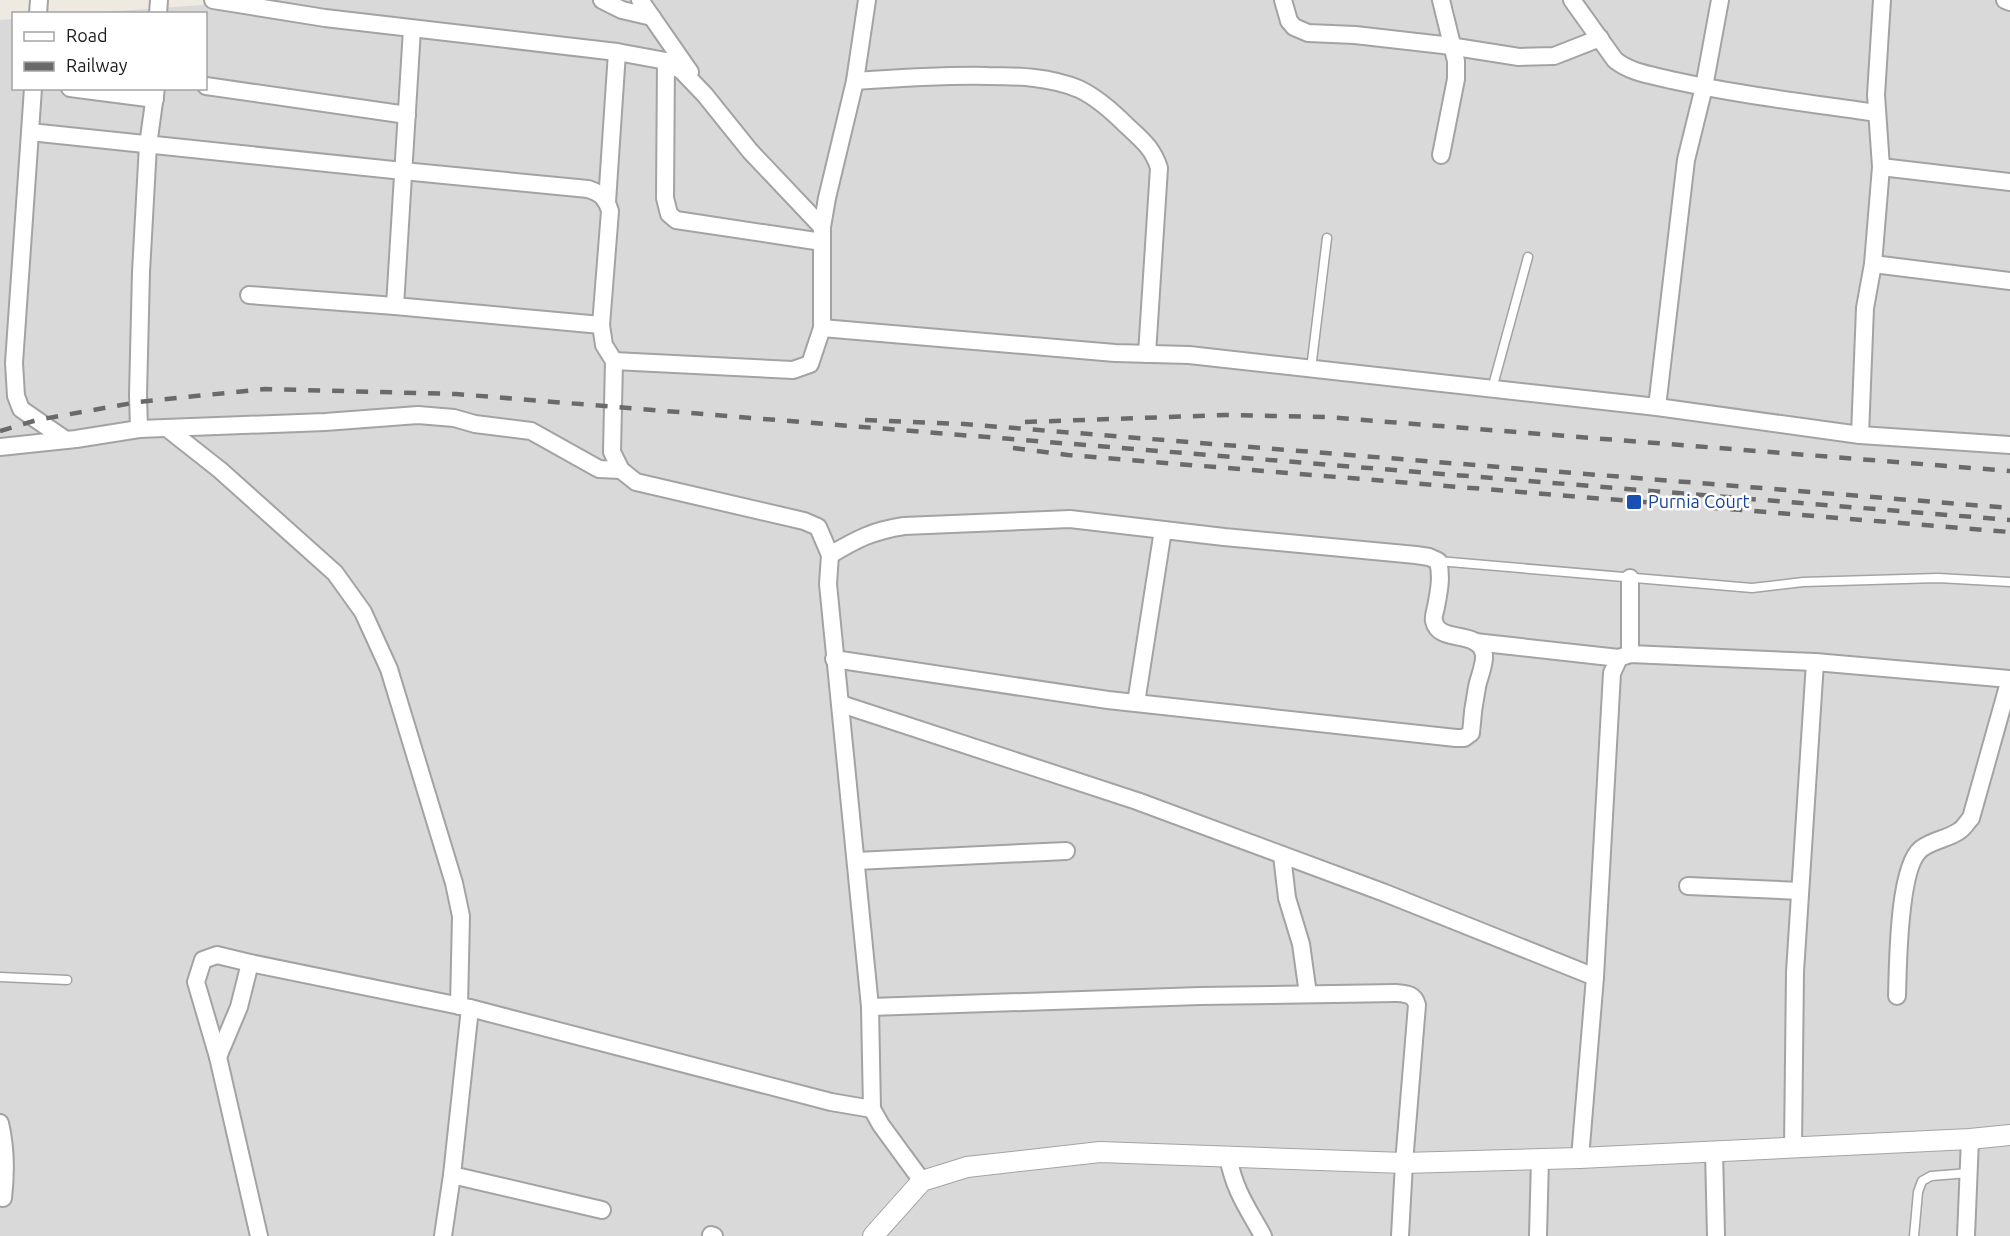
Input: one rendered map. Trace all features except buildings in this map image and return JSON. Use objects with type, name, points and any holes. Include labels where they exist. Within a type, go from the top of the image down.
[{"type":"street","points":[[213,0],[325,18],[618,52],[666,61],[682,71],[705,95]]},
{"type":"street","points":[[602,0],[622,10],[652,17]]},
{"type":"street","points":[[640,0],[705,95],[750,152],[822,235]]},
{"type":"street","points":[[614,361],[793,370],[810,364],[822,328],[822,235],[826,198],[855,81],[867,0]]},
{"type":"street","points":[[1283,0],[1289,21],[1294,27],[1308,33],[1355,35],[1453,47],[1502,56],[1554,56],[1600,38]]},
{"type":"street","points":[[1441,155],[1456,79],[1456,61],[1442,0]]},
{"type":"street","points":[[1572,0],[1615,60],[1636,72],[1704,87],[1877,113]]},
{"type":"street","points":[[1657,407],[1686,160],[1704,87],[1720,0]]},
{"type":"street","points":[[1860,435],[1865,308],[1873,264],[1881,167],[1876,95],[1882,0]]},
{"type":"street","points":[[2005,0],[2010,2]]},
{"type":"street","points":[[395,306],[412,28]]},
{"type":"street","points":[[607,202],[618,52]]},
{"type":"street","points":[[666,61],[664,198],[669,214],[676,220],[822,235]]},
{"type":"street","points":[[855,81],[947,75],[1035,78],[1066,84],[1081,90],[1091,95],[1118,117],[1155,153],[1160,168],[1147,354]]},
{"type":"street","points":[[207,86],[407,115]]},
{"type":"street","points":[[33,90],[14,363],[16,396],[21,409],[66,440]]},
{"type":"street","points":[[99,90],[156,94],[148,145],[141,272],[139,429]]},
{"type":"street","points":[[30,132],[588,189],[600,193],[610,211],[601,325],[604,345],[614,361],[612,452],[621,470],[636,482],[804,521],[818,527],[830,555],[828,584],[834,659],[841,704],[870,1007],[872,1109],[922,1181]]},
{"type":"street","points":[[1881,167],[2010,182]]},
{"type":"street","points":[[1873,264],[2010,281]]},
{"type":"street","points":[[249,295],[601,325]]},
{"type":"street","points":[[822,328],[1147,354],[1189,355],[1657,407],[1860,435],[2010,445]]},
{"type":"street","points":[[0,447],[139,429],[325,422],[418,415],[445,417],[475,424],[531,431],[599,470],[621,470]]},
{"type":"street","points":[[168,429],[220,470],[335,573],[363,612],[389,669],[454,883],[461,916],[465,1007],[452,1175],[443,1236]]},
{"type":"street","points":[[830,555],[854,540],[877,531],[904,526],[1070,519],[1429,557],[1438,561],[1441,573],[1434,620],[1438,628],[1447,634],[1472,639],[1481,647],[1484,656],[1473,709],[1471,733],[1464,738],[1136,703],[834,659]]},
{"type":"street","points":[[1136,703],[1162,530]]},
{"type":"street","points":[[1580,1158],[1595,977],[1612,673],[1624,656],[1630,578]]},
{"type":"street","points":[[1475,642],[1624,656],[1815,662],[2010,679],[1971,818],[1960,831],[1922,848],[1908,871],[1901,921],[1897,996]]},
{"type":"street","points":[[1793,1148],[1795,972],[1815,662]]},
{"type":"street","points":[[841,704],[1137,801],[1385,893],[1595,977]]},
{"type":"street","points":[[855,861],[1066,851]]},
{"type":"street","points":[[1282,855],[1287,898],[1301,944],[1308,994]]},
{"type":"street","points":[[1688,886],[1800,891]]},
{"type":"street","points":[[259,1236],[218,1057],[196,982],[203,960],[216,955],[465,1007],[831,1102],[872,1109]]},
{"type":"street","points":[[218,1057],[239,1007],[250,963]]},
{"type":"street","points":[[870,1007],[1308,994],[1410,994],[1415,998],[1417,1005],[1400,1236]]},
{"type":"street","points":[[0,1123],[6,1172],[3,1198]]},
{"type":"street","points":[[873,1236],[922,1181],[967,1167],[1100,1152],[1404,1163],[1580,1158],[1970,1139],[2010,1135]]},
{"type":"street","points":[[1966,1236],[1970,1139]]},
{"type":"street","points":[[1714,1151],[1716,1236]]},
{"type":"street","points":[[1228,1156],[1238,1195],[1263,1236]]},
{"type":"street","points":[[1538,1236],[1540,1159]]},
{"type":"street","points":[[452,1175],[602,1210]]},
{"type":"lane","points":[[1311,369],[1327,238]]},
{"type":"lane","points":[[1492,389],[1528,258]]},
{"type":"lane","points":[[1438,561],[1752,588],[1803,582],[1938,578],[2010,582]]},
{"type":"lane","points":[[0,977],[67,980]]},
{"type":"lane","points":[[1914,1236],[1918,1192],[1922,1181],[1931,1176],[1969,1173]]},
{"type":"shaded area","points":[[273,0],[2010,0],[2010,1236],[0,1236],[0,20],[12,19],[12,90],[207,90],[207,12],[103,12]]},
{"type":"railway","points":[[0,431],[37,420],[138,402],[265,389],[456,394],[2010,520]]},
{"type":"railway","points":[[1025,422],[1226,415],[1326,417],[2010,471]]},
{"type":"railway","points":[[865,420],[964,424],[2010,508]]},
{"type":"railway","points":[[1013,448],[1068,455],[2010,532]]},
{"type":"place","name":"Purnia Court","points":[[1634,502]]}]
